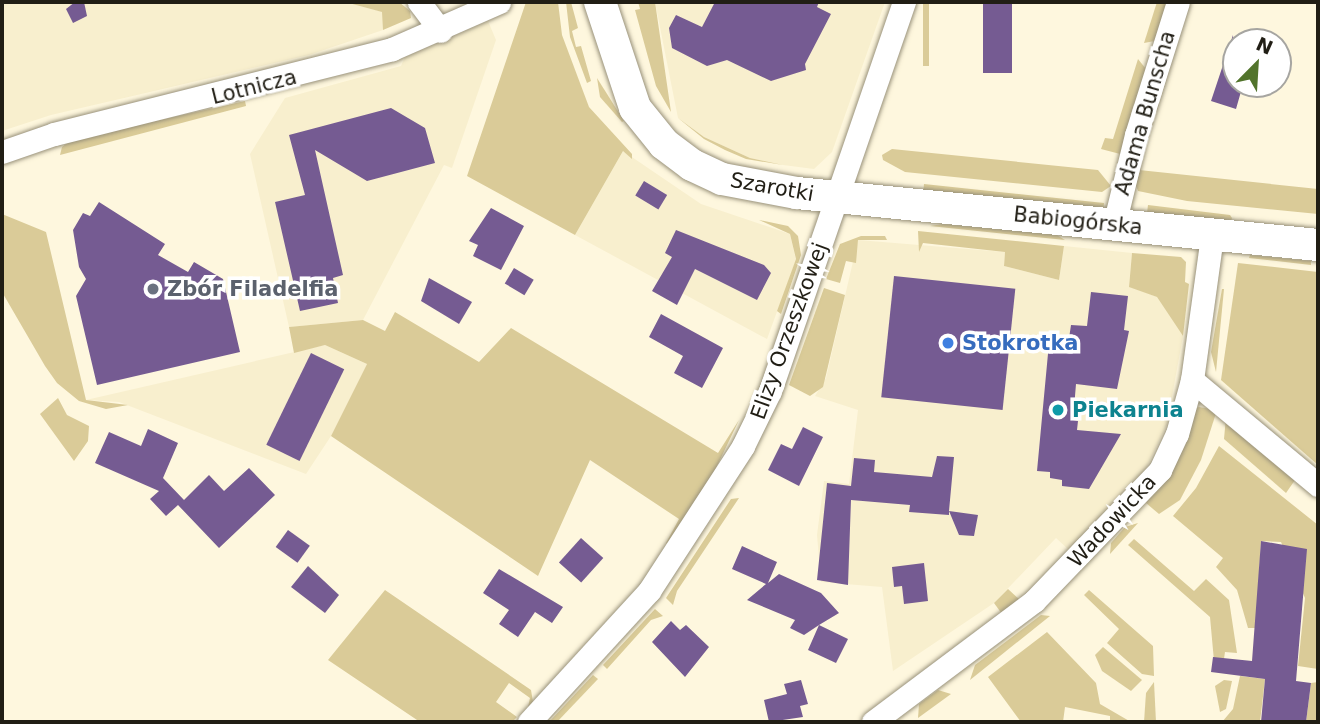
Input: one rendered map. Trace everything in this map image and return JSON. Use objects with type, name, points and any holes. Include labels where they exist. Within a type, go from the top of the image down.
[{"type":"street","points":[[419,2],[441,32]]},
{"type":"street","name":"Lotnicza","points":[[2,152],[54,134],[343,64],[441,32],[499,2]]},
{"type":"street","name":"Szarotki","points":[[600,2],[623,80],[635,108],[664,144],[692,165],[722,179],[837,197]]},
{"type":"street","name":"Elizy Orzeszkowej","points":[[529,722],[649,591],[724,480],[770,391],[904,2]]},
{"type":"street","name":"Adama Bunscha","points":[[1114,225],[1136,135],[1178,2]]},
{"type":"street","name":"Babiogórska","points":[[837,197],[1318,245]]},
{"type":"street","name":"Wadowicka","points":[[873,722],[1027,607],[1133,503],[1170,451],[1192,380],[1212,235]]},
{"type":"street","points":[[1192,380],[1318,485]]},
{"type":"shaded area","points":[[2,2],[345,2],[383,12],[383,30],[309,55],[51,115],[2,131]]},
{"type":"shaded area","points":[[345,2],[399,2],[410,11],[411,18],[383,30],[382,12]]},
{"type":"shaded area","points":[[526,2],[558,2],[562,35],[589,107],[632,154],[632,159],[623,151],[575,235],[467,176]]},
{"type":"shaded area","points":[[566,2],[571,2],[578,28],[572,31],[576,47],[581,46],[591,81],[587,83],[570,37]]},
{"type":"shaded area","points":[[638,2],[655,2],[671,112],[656,86],[635,10],[640,9]]},
{"type":"shaded area","points":[[655,2],[885,2],[832,152],[814,169],[750,158],[704,137],[678,118]]},
{"type":"shaded area","points":[[923,2],[929,2],[929,66],[923,66]]},
{"type":"shaded area","points":[[1157,2],[1172,2],[1160,40],[1144,43]]},
{"type":"shaded area","points":[[488,21],[496,40],[452,168],[444,165],[363,320],[289,327],[250,154],[285,98],[401,66],[405,57]]},
{"type":"shaded area","points":[[1138,59],[1150,74],[1124,155],[1101,149],[1105,138],[1113,139]]},
{"type":"shaded area","points":[[1171,64],[1139,170],[1318,189],[1318,214],[1187,201],[1138,191],[1133,178],[1163,66]]},
{"type":"shaded area","points":[[597,78],[624,121],[622,122],[600,97]]},
{"type":"shaded area","points":[[245,101],[246,106],[60,155],[62,147],[71,140]]},
{"type":"shaded area","points":[[678,118],[704,137],[750,158],[783,165],[746,159],[725,150],[704,139]]},
{"type":"shaded area","points":[[892,149],[1098,170],[1111,186],[1102,192],[905,172],[883,160],[882,155]]},
{"type":"shaded area","points":[[623,151],[701,204],[790,234],[796,260],[767,339],[575,235]]},
{"type":"shaded area","points":[[924,184],[1104,203],[1103,210],[923,191]]},
{"type":"shaded area","points":[[1148,205],[1230,215],[1232,218],[1231,221],[1147,213]]},
{"type":"shaded area","points":[[2,214],[46,232],[86,400],[128,405],[106,409],[79,401],[57,383],[45,366],[2,292]]},
{"type":"shaded area","points":[[759,220],[788,226],[798,236],[801,255],[781,314],[777,311],[796,259],[790,234]]},
{"type":"shaded area","points":[[943,224],[1057,235],[1065,240],[930,226]]},
{"type":"shaded area","points":[[918,231],[1064,246],[1059,280],[1004,266],[1005,252],[923,243],[919,252]]},
{"type":"shaded area","points":[[861,236],[885,236],[887,240],[858,240],[856,263],[846,261],[840,283],[826,279],[840,244]]},
{"type":"shaded area","points":[[858,240],[1005,252],[1004,266],[1059,280],[1064,246],[1132,253],[1129,286],[1157,297],[1183,336],[1167,424],[1142,477],[1069,550],[1056,538],[994,603],[893,671],[882,587],[821,582],[817,535],[824,481],[849,484],[858,410],[815,396],[826,378]]},
{"type":"shaded area","points":[[1132,253],[1181,257],[1186,262],[1185,282],[1189,284],[1183,336],[1157,297],[1129,287]]},
{"type":"shaded area","points":[[1250,255],[1311,261],[1311,265],[1249,258]]},
{"type":"shaded area","points":[[1238,263],[1318,272],[1318,465],[1221,380]]},
{"type":"shaded area","points":[[824,288],[845,295],[823,387],[810,396],[789,385]]},
{"type":"shaded area","points":[[1224,289],[1216,372],[1211,352]]},
{"type":"shaded area","points":[[395,312],[479,362],[511,328],[718,453],[739,420],[706,489],[670,545],[666,543],[679,519],[590,460],[538,576],[331,436],[367,364],[325,345],[294,353],[289,327],[363,320],[385,331]]},
{"type":"shaded area","points":[[325,345],[367,364],[331,436],[306,474],[119,402],[86,400]]},
{"type":"shaded area","points":[[58,398],[67,415],[89,426],[88,441],[74,461],[40,414]]},
{"type":"shaded area","points":[[1199,407],[1217,410],[1201,460],[1180,500],[1159,514],[1146,503],[1191,410]]},
{"type":"shaded area","points":[[1226,417],[1295,480],[1286,493],[1224,439]]},
{"type":"shaded area","points":[[1219,446],[1318,525],[1318,669],[1298,666],[1305,598],[1281,542],[1261,541],[1256,628],[1248,628],[1237,590],[1216,567],[1223,558],[1173,516],[1196,488]]},
{"type":"shaded area","points":[[739,498],[677,591],[673,605],[666,598],[731,499]]},
{"type":"shaded area","points":[[1138,523],[1110,554],[1111,543],[1125,527]]},
{"type":"shaded area","points":[[1134,539],[1194,591],[1206,579],[1229,600],[1237,653],[1225,652],[1222,672],[1215,672],[1210,617],[1128,545]]},
{"type":"shaded area","points":[[1008,589],[1020,600],[1002,614],[994,603]]},
{"type":"shaded area","points":[[385,590],[531,690],[533,702],[528,707],[530,698],[509,683],[496,702],[517,717],[512,722],[420,722],[328,660]]},
{"type":"shaded area","points":[[1089,590],[1153,646],[1154,676],[1142,674],[1107,643],[1119,629],[1084,595]]},
{"type":"shaded area","points":[[655,609],[663,616],[651,620],[607,669],[603,665]]},
{"type":"shaded area","points":[[1041,615],[1050,616],[970,680],[975,665]]},
{"type":"shaded area","points":[[1047,632],[1096,683],[1100,704],[1131,722],[1110,722],[1110,716],[1065,707],[1063,722],[1021,722],[988,677]]},
{"type":"shaded area","points":[[1103,647],[1142,680],[1131,691],[1102,671],[1095,655]]},
{"type":"shaded area","points":[[593,675],[598,679],[557,722],[549,722]]},
{"type":"shaded area","points":[[1240,676],[1265,679],[1260,722],[1222,722],[1233,709]]},
{"type":"shaded area","points":[[1224,680],[1232,681],[1226,709],[1220,712],[1215,686]]},
{"type":"shaded area","points":[[1154,682],[1156,722],[1144,722],[1146,693]]},
{"type":"shaded area","points":[[1318,682],[1318,722],[1306,722],[1311,683]]},
{"type":"shaded area","points":[[938,690],[951,694],[918,718],[919,704]]},
{"type":"building","points":[[75,2],[84,2],[87,16],[73,23],[66,9]]},
{"type":"building","points":[[715,2],[819,2],[817,7],[831,14],[805,64],[806,70],[771,81],[727,60],[707,66],[672,48],[669,28],[676,15],[702,27]]},
{"type":"building","points":[[983,2],[1012,2],[1012,73],[983,73]]},
{"type":"building","points":[[1222,68],[1222,98],[1239,98],[1236,109],[1211,101]]},
{"type":"building","points":[[391,108],[425,128],[435,163],[367,181],[315,150],[343,275],[333,278],[338,303],[300,311],[275,202],[305,195],[289,135]]},
{"type":"building","points":[[644,181],[667,195],[658,209],[635,196]]},
{"type":"building","name":"Zbór Filadelfia","points":[[99,202],[165,244],[158,255],[188,272],[194,262],[223,279],[240,352],[97,385],[76,296],[86,279],[79,267],[73,230],[83,213],[90,216]]},
{"type":"building","points":[[491,208],[524,226],[501,270],[473,256],[478,245],[469,241]]},
{"type":"building","points":[[676,230],[764,265],[771,273],[757,300],[695,269],[677,305],[652,291],[672,257],[665,253]]},
{"type":"building","points":[[514,268],[534,280],[524,295],[505,283]]},
{"type":"building","name":"Stokrotka","points":[[894,276],[1015,289],[1003,410],[881,397]]},
{"type":"building","points":[[429,278],[472,302],[459,324],[421,301]]},
{"type":"building","points":[[1091,292],[1128,296],[1124,330],[1129,331],[1117,389],[1076,384],[1073,420],[1078,421],[1077,430],[1121,434],[1089,489],[1062,486],[1062,480],[1050,478],[1050,472],[1037,471],[1049,343],[1068,345],[1071,325],[1087,326]]},
{"type":"building","points":[[661,314],[723,348],[702,388],[674,373],[683,356],[649,337]]},
{"type":"building","points":[[311,353],[344,369],[300,461],[266,445]]},
{"type":"building","points":[[803,427],[823,437],[799,486],[768,470],[781,444],[792,449]]},
{"type":"building","points":[[148,429],[178,443],[163,478],[184,500],[209,475],[224,491],[249,468],[275,495],[219,548],[178,505],[166,516],[150,499],[159,491],[95,463],[109,432],[141,446]]},
{"type":"building","points":[[937,456],[954,457],[949,515],[909,512],[910,505],[851,500],[848,585],[817,580],[827,483],[851,486],[854,458],[875,460],[874,472],[932,477]]},
{"type":"building","points":[[949,511],[978,515],[974,536],[959,535]]},
{"type":"building","points":[[288,530],[310,546],[297,563],[276,547]]},
{"type":"building","points":[[581,538],[603,558],[581,583],[559,563]]},
{"type":"building","points":[[1261,541],[1307,549],[1296,681],[1311,683],[1306,722],[1261,722],[1265,679],[1211,672],[1213,657],[1252,661]]},
{"type":"building","points":[[742,546],[777,562],[768,583],[779,574],[821,593],[839,613],[804,635],[790,628],[795,620],[747,600],[766,584],[732,569]]},
{"type":"building","points":[[924,563],[928,601],[904,604],[902,586],[894,587],[892,567]]},
{"type":"building","points":[[308,566],[339,595],[325,613],[291,587]]},
{"type":"building","points":[[499,569],[563,607],[552,623],[535,612],[518,637],[499,624],[509,610],[483,593]]},
{"type":"building","points":[[671,621],[680,630],[686,625],[709,647],[685,677],[652,642]]},
{"type":"building","points":[[819,625],[848,639],[836,663],[808,650]]},
{"type":"building","points":[[801,680],[808,704],[800,706],[803,717],[769,722],[764,700],[787,694],[784,684]]},
{"type":"place","name":"Zbór Filadelfia","points":[[153,289]]},
{"type":"place","name":"Stokrotka","points":[[948,343]]},
{"type":"place","name":"Piekarnia","points":[[1058,410]]}]
